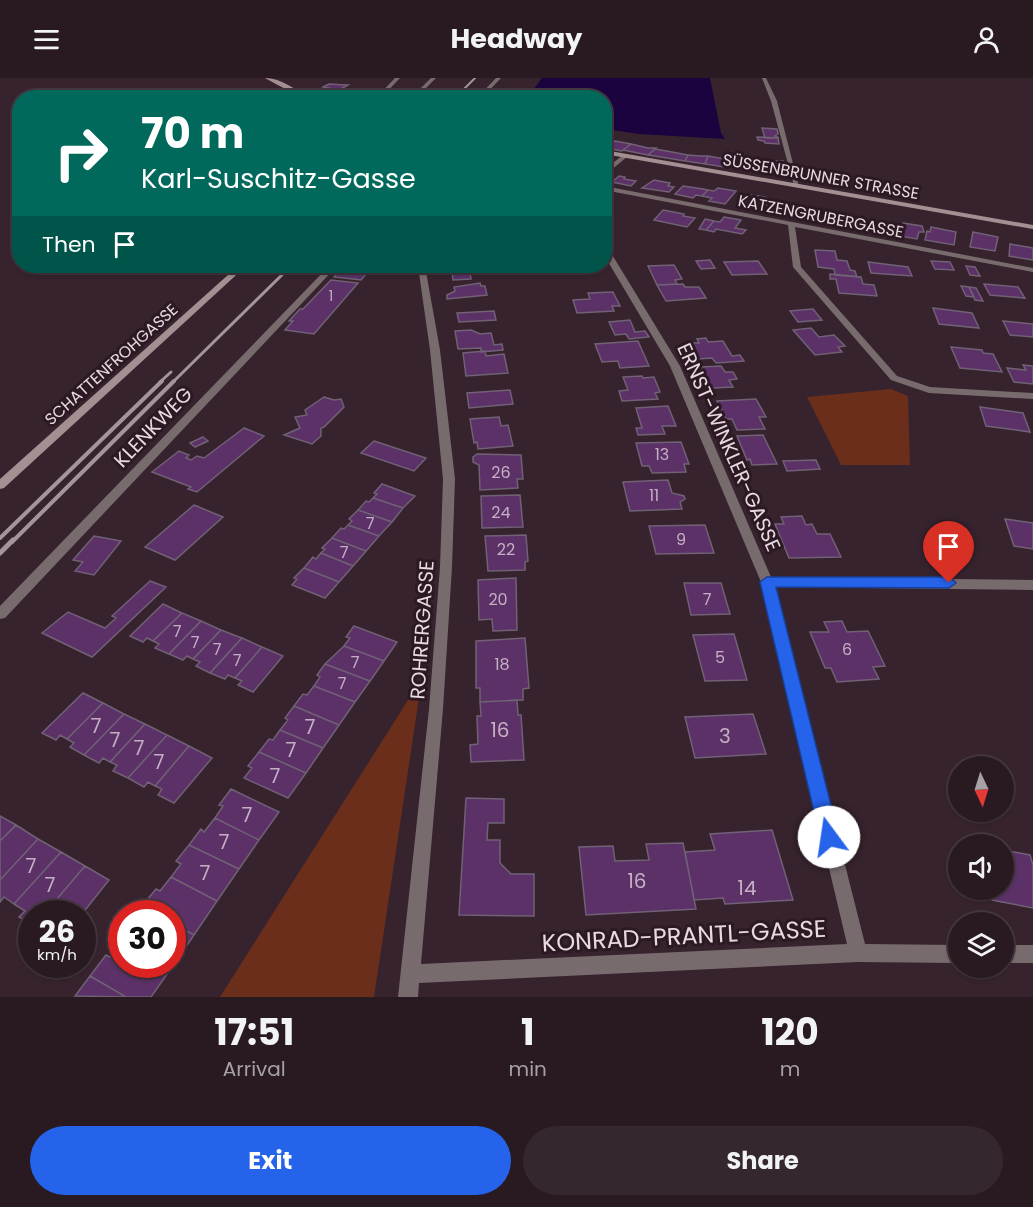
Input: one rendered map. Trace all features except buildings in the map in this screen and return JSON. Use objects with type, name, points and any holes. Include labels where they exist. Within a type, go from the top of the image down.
[{"type":"street","points":[[267,78],[294,90]]},
{"type":"street","points":[[386,90],[398,78]]},
{"type":"street","points":[[421,90],[434,78]]},
{"type":"street","points":[[487,90],[498,78]]},
{"type":"street","points":[[764,78],[774,101],[797,186]]},
{"type":"street","name":"SÜSSENBRUNNER STRASSE","points":[[612,154],[1033,227]]},
{"type":"street","points":[[612,167],[625,156]]},
{"type":"street","name":"KATZENGRUBERGASSE","points":[[612,190],[1033,270]]},
{"type":"street","points":[[791,224],[797,267],[894,378],[929,390],[1033,396]]},
{"type":"street","name":"ERNST-WINKLER-GASSE","points":[[612,261],[675,366],[767,582],[858,953]]},
{"type":"street","name":"SCHATTENFROHGASSE","points":[[0,485],[234,273]]},
{"type":"street","name":"KLENKWEG","points":[[0,614],[326,273]]},
{"type":"street","name":"ROHRERGASSE","points":[[408,997],[437,697],[446,567],[449,479],[435,350],[422,273]]},
{"type":"street","points":[[767,582],[1033,585]]},
{"type":"street","name":"KONRAD-PRANTL-GASSE","points":[[411,974],[858,953],[948,954]]},
{"type":"street","points":[[1014,954],[1033,954]]},
{"type":"shaded area","points":[[542,78],[710,78],[721,133],[725,139],[639,134],[612,130],[612,90],[533,90]]},
{"type":"shaded area","points":[[891,389],[908,396],[910,465],[841,465],[807,397]]},
{"type":"shaded area","points":[[422,678],[374,997],[220,997]]},
{"type":"railway","points":[[463,90],[475,78]]},
{"type":"railway","points":[[173,382],[284,273]]},
{"type":"railway","points":[[160,382],[171,372]]},
{"type":"railway","points":[[0,538],[162,381]]},
{"type":"railway","points":[[12,542],[174,381]]},
{"type":"railway","points":[[0,553],[13,540]]},
{"type":"route","points":[[829,837],[767,582],[949,583]]}]
